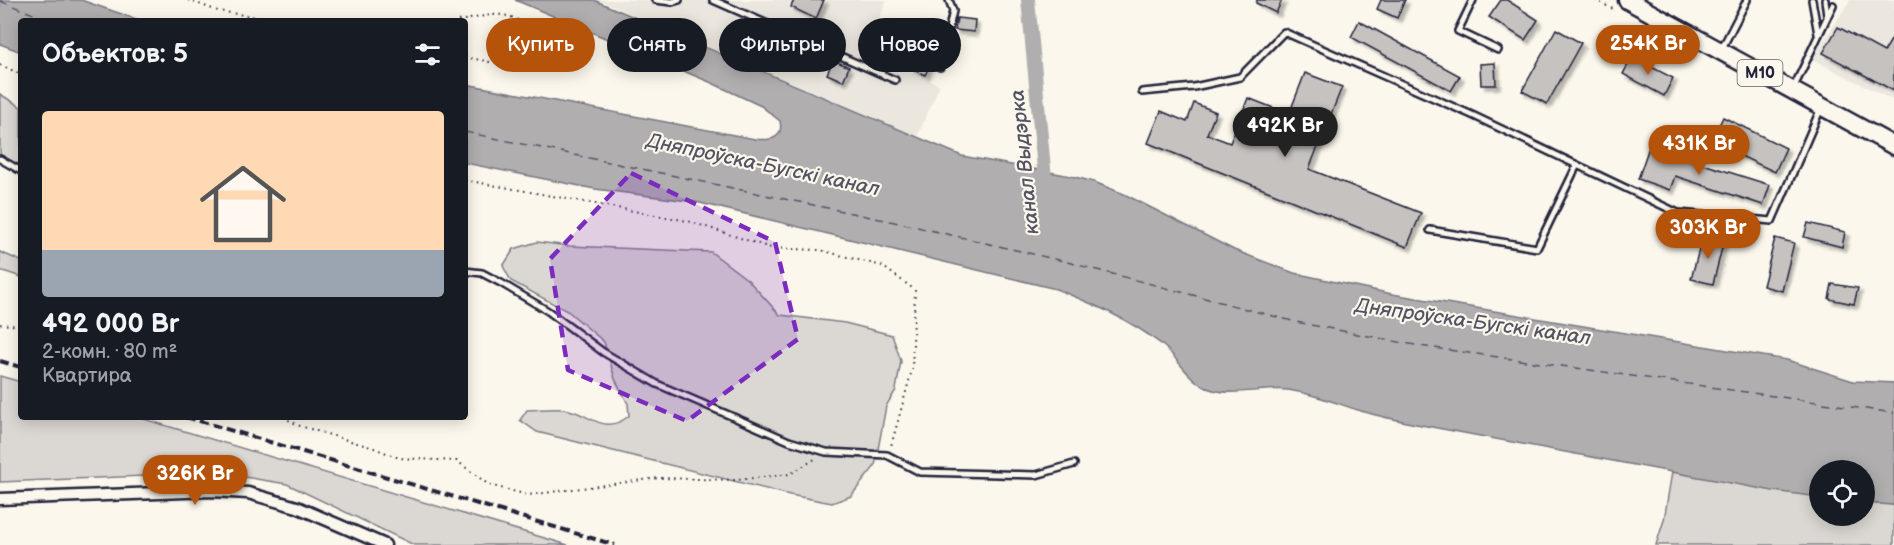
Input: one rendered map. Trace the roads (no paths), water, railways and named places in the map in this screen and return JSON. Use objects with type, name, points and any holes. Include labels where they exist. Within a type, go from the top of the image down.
[{"type":"main road","name":"М10","points":[[1627,0],[1894,146]]},
{"type":"street","points":[[0,499],[200,492],[248,493],[297,507],[385,545]]},
{"type":"lane","points":[[655,0],[672,2],[679,0]]},
{"type":"lane","points":[[713,0],[895,80]]},
{"type":"lane","points":[[949,0],[953,10],[951,18]]},
{"type":"lane","points":[[1473,0],[1458,31],[1498,50]]},
{"type":"lane","points":[[1720,52],[1747,0]]},
{"type":"lane","points":[[1812,0],[1819,35]]},
{"type":"lane","points":[[1825,0],[1827,18]]},
{"type":"lane","points":[[1792,90],[1833,5]]},
{"type":"lane","points":[[1142,92],[1194,87],[1240,77],[1284,32],[1472,115],[1678,213],[1772,221],[1822,107]]},
{"type":"lane","points":[[0,159],[18,169]]},
{"type":"lane","points":[[1430,230],[1537,248],[1577,165]]},
{"type":"lane","points":[[468,271],[482,273],[548,311],[603,352],[657,384],[789,441],[826,452],[887,455],[920,472],[1036,475],[1074,464]]},
{"type":"water","points":[[0,0],[81,0],[133,18],[18,18],[18,51],[0,44]]},
{"type":"water","points":[[515,0],[594,0],[636,18],[607,18],[607,39],[595,34],[595,18],[558,18]]},
{"type":"water","name":"Дняпроўска-Бугскі канал","points":[[707,48],[719,53],[719,72],[764,72],[962,156],[1094,182],[1124,194],[1234,250],[1294,273],[1392,294],[1787,360],[1853,381],[1894,383],[1894,505],[1875,504],[1875,460],[1809,460],[1809,496],[1773,491],[1416,424],[1372,414],[1297,391],[1278,389],[1216,391],[1194,379],[1167,349],[1149,335],[1097,306],[1056,289],[696,202],[595,189],[468,164],[468,85],[755,139],[775,138],[780,132],[780,121],[761,106],[686,72],[707,72]]},
{"type":"waterway","name":"канал Выдэрка","points":[[1028,0],[1046,190]]},
{"type":"railway","points":[[0,361],[18,366]]},
{"type":"railway","points":[[196,420],[615,545]]}]
